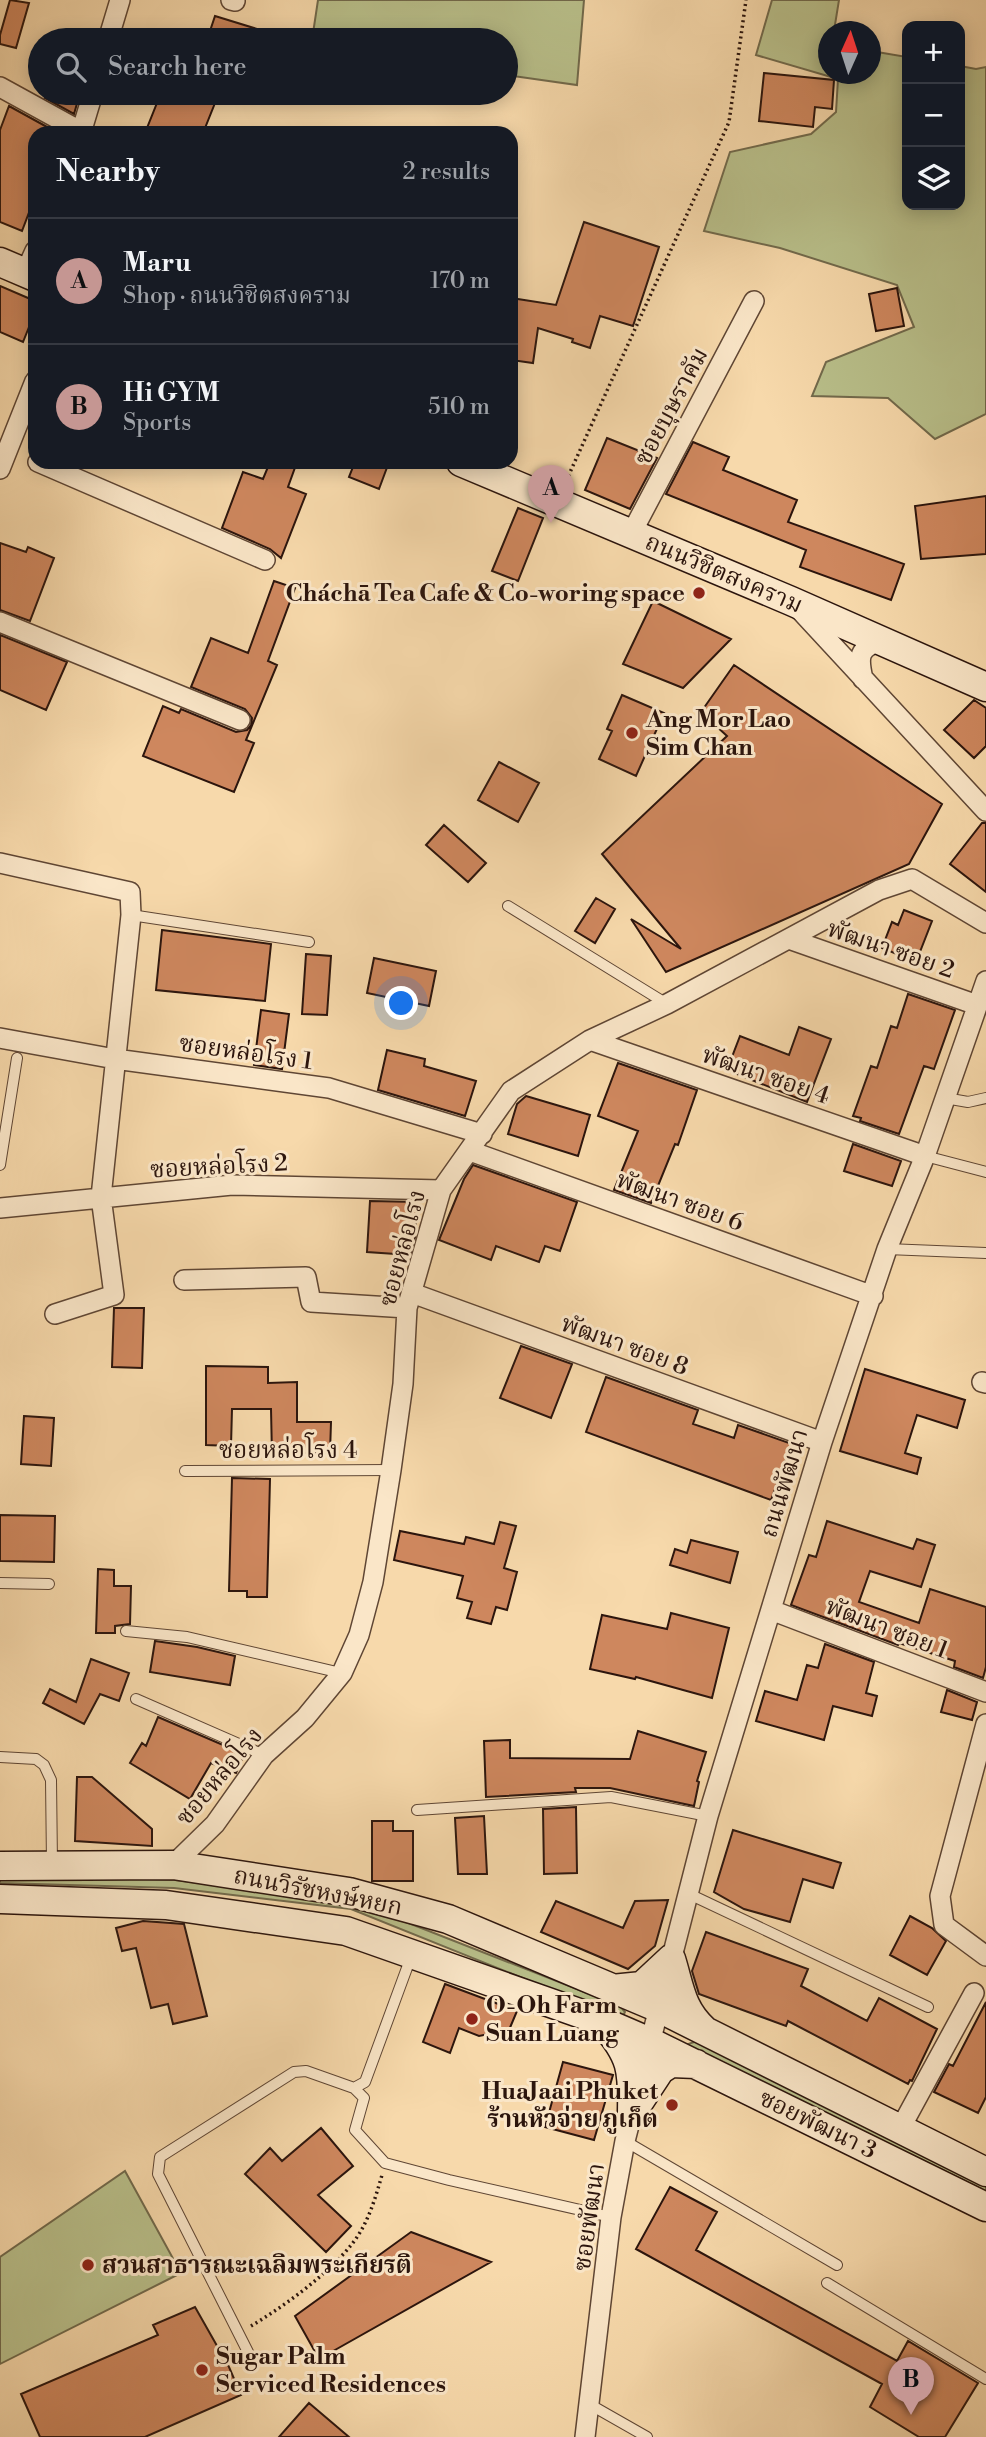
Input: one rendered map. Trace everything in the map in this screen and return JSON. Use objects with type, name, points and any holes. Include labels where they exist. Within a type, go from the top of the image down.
[{"type":"main road","name":"ถนนวิชิตสงคราม","points":[[478,469],[791,601],[986,687]]},
{"type":"main road","name":"ถนนวิรัชหงษ์หยก","points":[[0,1866],[173,1865],[349,1892],[436,1916],[659,2008]]},
{"type":"main road","name":"ถนนวิรัชหงษ์หยก","points":[[0,1899],[166,1905],[346,1931],[600,2020],[650,2042]]},
{"type":"main road","points":[[612,1989],[642,1986],[671,1959],[692,2019],[708,2033]]},
{"type":"main road","name":"ซอยพัฒนา 3","points":[[659,2008],[986,2172]]},
{"type":"main road","points":[[600,2020],[618,2041],[628,2060],[633,2077],[632,2113]]},
{"type":"main road","name":"ซอยพัฒนา 3","points":[[650,2042],[986,2207]]},
{"type":"main road","points":[[632,2113],[660,2070],[671,2063],[696,2064]]},
{"type":"street","points":[[112,28],[120,0]]},
{"type":"street","points":[[0,87],[28,102]]},
{"type":"street","points":[[33,105],[71,126]]},
{"type":"street","points":[[84,126],[90,105]]},
{"type":"street","name":"ซอยบุษราคัม","points":[[631,534],[754,301]]},
{"type":"street","points":[[0,469],[28,399]]},
{"type":"street","points":[[9,449],[28,457]]},
{"type":"street","points":[[55,469],[265,560]]},
{"type":"street","points":[[791,601],[986,811]]},
{"type":"street","points":[[0,622],[240,720]]},
{"type":"street","points":[[863,679],[860,657],[863,650],[870,644],[881,641]]},
{"type":"street","points":[[0,863],[130,892],[131,915],[101,1197],[114,1295],[55,1314]]},
{"type":"street","name":"ซอยหล่อโรง","points":[[173,1865],[215,1824],[264,1755],[305,1717],[342,1673],[359,1635],[373,1582],[391,1470],[410,1301],[441,1190],[511,1091],[590,1040],[667,1004],[879,890],[912,879],[986,923]]},
{"type":"street","name":"พัฒนา ซอย 2","points":[[789,939],[977,1005]]},
{"type":"street","name":"ถนนพัฒนา","points":[[659,2008],[708,1816],[822,1443],[887,1249],[925,1156],[986,981]]},
{"type":"street","name":"ซอยหล่อโรง 1","points":[[0,1038],[115,1059],[329,1088],[482,1134]]},
{"type":"street","name":"พัฒนา ซอย 4","points":[[590,1040],[925,1156]]},
{"type":"street","name":"พัฒนา ซอย 6","points":[[470,1151],[873,1296]]},
{"type":"street","name":"ซอยหล่อโรง 2","points":[[0,1209],[232,1185],[441,1190]]},
{"type":"street","name":"พัฒนา ซอย 8","points":[[184,1280],[306,1276],[311,1302],[410,1301],[822,1443]]},
{"type":"street","name":"พัฒนา ซอย 1","points":[[771,1611],[986,1692]]},
{"type":"street","points":[[986,1724],[940,1896],[944,1925],[986,1956]]},
{"type":"street","points":[[900,2129],[974,1993]]},
{"type":"street","name":"ซอยพัฒนา","points":[[585,2437],[611,2217],[625,2141],[659,2008]]},
{"type":"lane","points":[[508,906],[667,1004]]},
{"type":"lane","points":[[131,915],[309,942]]},
{"type":"lane","points":[[0,1165],[17,1058]]},
{"type":"lane","points":[[944,1098],[968,1102],[986,1098]]},
{"type":"lane","points":[[925,1156],[986,1172]]},
{"type":"lane","points":[[887,1249],[986,1253]]},
{"type":"lane","name":"ซอยหล่อโรง 4","points":[[185,1471],[391,1470]]},
{"type":"lane","points":[[0,1583],[49,1584]]},
{"type":"lane","points":[[126,1631],[187,1637],[342,1673]]},
{"type":"lane","points":[[136,1699],[264,1755]]},
{"type":"lane","points":[[0,1757],[36,1759],[44,1765],[51,1780],[52,1866]]},
{"type":"lane","points":[[417,1810],[611,1797],[708,1816]]},
{"type":"lane","points":[[689,1894],[928,2007]]},
{"type":"lane","points":[[354,2088],[365,2082],[413,1953]]},
{"type":"lane","points":[[251,2358],[158,2174],[160,2157],[294,2072],[306,2071],[354,2088],[365,2098],[355,2130],[385,2163],[611,2217]]},
{"type":"lane","points":[[625,2141],[836,2265]]},
{"type":"lane","points":[[827,2283],[986,2379]]},
{"type":"lane","points":[[589,2404],[647,2437]]},
{"type":"path","points":[[556,502],[729,122],[746,0]]},
{"type":"path","points":[[239,2334],[275,2311],[333,2264],[353,2243],[372,2209],[383,2173]]},
{"type":"green space","points":[[318,0],[584,0],[577,85],[518,77],[518,28],[314,28]]},
{"type":"green space","points":[[772,0],[839,0],[836,21],[818,21],[818,73],[756,55]]},
{"type":"green space","points":[[881,53],[902,56],[902,210],[965,210],[965,67],[986,67],[986,414],[935,439],[888,398],[812,396],[826,362],[914,327],[897,285],[780,248],[704,231],[730,152],[811,134],[836,112],[838,84],[881,84]]},
{"type":"green space","points":[[0,1874],[175,1880],[355,1902],[620,2006],[625,2012],[623,2016],[617,2016],[351,1909],[174,1888],[0,1883]]},
{"type":"green space","points":[[697,2041],[986,2181],[986,2195],[691,2052],[688,2044]]},
{"type":"green space","name":"สวนสาธารณะเฉลิมพระเกียรติ","points":[[125,2171],[181,2273],[0,2364],[0,2257]]},
{"type":"building","points":[[10,0],[29,3],[16,48],[0,44]]},
{"type":"building","points":[[215,16],[254,28],[211,28]]},
{"type":"building","points":[[764,73],[818,78],[818,84],[834,84],[832,109],[815,107],[813,127],[759,121]]},
{"type":"building","points":[[58,105],[77,105],[74,114]]},
{"type":"building","points":[[156,105],[214,105],[206,126],[148,126]]},
{"type":"building","points":[[9,106],[45,126],[28,126],[28,215],[22,231],[0,222],[0,130]]},
{"type":"building","points":[[584,222],[659,247],[633,326],[600,316],[590,348],[572,342],[573,339],[538,328],[533,363],[518,361],[518,299],[556,305]]},
{"type":"building","points":[[0,286],[28,298],[28,330],[23,342],[0,332]]},
{"type":"building","points":[[897,288],[904,326],[876,331],[869,294]]},
{"type":"building","points":[[607,438],[657,458],[630,509],[585,490]]},
{"type":"building","points":[[693,442],[729,457],[723,470],[797,500],[788,522],[904,564],[891,600],[800,567],[806,550],[666,494]]},
{"type":"building","points":[[267,469],[294,469],[288,487],[306,494],[281,558],[270,549],[222,528],[243,472],[263,479]]},
{"type":"building","points":[[352,469],[386,469],[379,489],[349,477]]},
{"type":"building","points":[[986,496],[986,554],[921,559],[915,506]]},
{"type":"building","points":[[518,508],[543,518],[518,581],[492,571]]},
{"type":"building","points":[[0,543],[26,552],[28,547],[54,558],[30,621],[0,610]]},
{"type":"building","points":[[274,581],[295,588],[268,661],[277,665],[246,740],[254,743],[234,792],[143,756],[163,706],[179,713],[181,709],[236,732],[247,730],[251,725],[252,718],[245,709],[191,687],[211,638],[248,653]]},
{"type":"building","points":[[653,601],[731,639],[683,688],[623,664]]},
{"type":"building","points":[[0,635],[67,662],[46,710],[0,690]]},
{"type":"building","points":[[734,665],[942,804],[909,864],[666,972],[631,919],[681,949],[602,854],[727,736],[701,712]]},
{"type":"building","points":[[622,695],[664,713],[636,776],[599,759],[612,731],[607,729]]},
{"type":"building","points":[[974,700],[986,708],[986,746],[974,758],[944,730]]},
{"type":"building","points":[[499,762],[539,783],[518,822],[478,800]]},
{"type":"building","points":[[982,823],[986,823],[986,892],[950,864]]},
{"type":"building","points":[[444,825],[486,863],[468,882],[426,845]]},
{"type":"building","points":[[596,898],[615,909],[595,943],[575,931]]},
{"type":"building","points":[[904,910],[932,921],[916,962],[882,948],[892,922],[898,925]]},
{"type":"building","points":[[162,930],[271,944],[265,1001],[156,990]]},
{"type":"building","points":[[306,954],[331,956],[327,1015],[302,1014]]},
{"type":"building","points":[[374,958],[436,971],[429,1006],[367,993]]},
{"type":"building","points":[[908,994],[955,1010],[934,1069],[924,1066],[899,1134],[860,1121],[861,1118],[853,1116],[871,1066],[877,1068],[891,1026],[897,1028]]},
{"type":"building","points":[[261,1010],[289,1014],[282,1069],[254,1065]]},
{"type":"building","points":[[799,1027],[831,1039],[807,1102],[727,1070],[740,1036],[789,1055]]},
{"type":"building","points":[[387,1050],[425,1059],[424,1066],[476,1081],[465,1116],[378,1090]]},
{"type":"building","points":[[618,1063],[697,1090],[678,1145],[675,1144],[651,1203],[614,1190],[638,1131],[598,1116]]},
{"type":"building","points":[[526,1096],[590,1115],[578,1156],[508,1134],[517,1104]]},
{"type":"building","points":[[853,1144],[901,1161],[892,1186],[844,1171]]},
{"type":"building","points":[[473,1165],[577,1202],[560,1251],[545,1246],[539,1262],[496,1246],[491,1260],[439,1240],[464,1179]]},
{"type":"building","points":[[370,1201],[417,1202],[415,1237],[410,1255],[367,1252]]},
{"type":"building","points":[[114,1308],[144,1308],[142,1368],[112,1367]]},
{"type":"building","points":[[521,1346],[572,1364],[551,1418],[500,1398]]},
{"type":"building","points":[[206,1366],[268,1367],[268,1383],[297,1382],[297,1422],[331,1422],[330,1453],[272,1456],[271,1409],[232,1409],[231,1446],[206,1445]]},
{"type":"building","points":[[865,1369],[965,1400],[957,1428],[917,1415],[905,1453],[921,1458],[917,1474],[840,1451]]},
{"type":"building","points":[[606,1377],[698,1410],[693,1424],[734,1438],[738,1425],[792,1444],[771,1500],[586,1432]]},
{"type":"building","points":[[24,1416],[54,1418],[51,1466],[21,1464]]},
{"type":"building","points":[[232,1478],[270,1479],[267,1597],[247,1597],[247,1591],[229,1591]]},
{"type":"building","points":[[0,1515],[55,1516],[54,1562],[0,1561]]},
{"type":"building","points":[[827,1521],[913,1549],[917,1539],[935,1545],[921,1587],[870,1571],[859,1602],[919,1623],[930,1589],[986,1607],[986,1667],[983,1678],[954,1667],[955,1661],[899,1643],[898,1645],[791,1605],[809,1555],[816,1557]]},
{"type":"building","points":[[500,1522],[516,1526],[504,1568],[517,1572],[507,1610],[496,1607],[491,1624],[467,1618],[472,1602],[457,1598],[463,1576],[394,1560],[400,1531],[464,1544],[466,1537],[494,1544]]},
{"type":"building","points":[[691,1540],[738,1552],[730,1583],[670,1565],[675,1549],[687,1553]]},
{"type":"building","points":[[98,1569],[114,1570],[114,1586],[131,1586],[130,1624],[115,1626],[115,1633],[96,1633]]},
{"type":"building","points":[[671,1613],[729,1628],[712,1698],[636,1677],[635,1679],[590,1669],[602,1615],[667,1629]]},
{"type":"building","points":[[155,1641],[235,1656],[230,1685],[150,1672]]},
{"type":"building","points":[[825,1644],[874,1662],[866,1693],[877,1696],[872,1716],[833,1706],[824,1740],[756,1721],[765,1691],[797,1700],[807,1665],[818,1668]]},
{"type":"building","points":[[91,1659],[129,1673],[119,1701],[100,1694],[84,1724],[43,1703],[50,1689],[76,1702]]},
{"type":"building","points":[[947,1690],[977,1702],[972,1720],[941,1712]]},
{"type":"building","points":[[158,1717],[244,1754],[236,1773],[211,1763],[190,1799],[130,1763],[142,1743],[146,1746]]},
{"type":"building","points":[[638,1731],[706,1752],[697,1781],[699,1782],[694,1806],[610,1788],[575,1788],[576,1792],[486,1797],[484,1741],[510,1740],[510,1758],[630,1759]]},
{"type":"building","points":[[77,1777],[92,1777],[152,1829],[152,1846],[75,1841]]},
{"type":"building","points":[[576,1807],[577,1873],[544,1874],[543,1809]]},
{"type":"building","points":[[484,1816],[487,1874],[458,1874],[455,1818]]},
{"type":"building","points":[[372,1821],[393,1821],[393,1831],[413,1831],[413,1881],[372,1881]]},
{"type":"building","points":[[733,1830],[841,1863],[833,1888],[803,1879],[790,1922],[744,1909],[714,1892]]},
{"type":"building","points":[[668,1900],[655,1946],[628,1969],[541,1932],[556,1901],[623,1928],[635,1901]]},
{"type":"building","points":[[910,1916],[932,1928],[946,1941],[927,1975],[890,1955]]},
{"type":"building","points":[[143,1921],[184,1924],[207,2016],[173,2024],[168,2004],[151,2008],[136,1948],[122,1951],[116,1928]]},
{"type":"building","points":[[706,1932],[808,1969],[801,1986],[867,2021],[879,1998],[937,2029],[912,2081],[908,2084],[788,2021],[786,2026],[699,1994],[692,1971]]},
{"type":"building","name":"O-Oh Farm Suan Luang","points":[[445,1984],[517,2011],[509,2030],[479,2036],[459,2028],[450,2053],[423,2042]]},
{"type":"building","points":[[986,2002],[986,2097],[978,2113],[934,2092],[949,2064],[953,2066]]},
{"type":"building","points":[[563,2062],[613,2075],[594,2140],[545,2127]]},
{"type":"building","points":[[321,2128],[353,2166],[318,2195],[351,2226],[326,2252],[245,2174],[270,2148],[282,2161]]},
{"type":"building","points":[[670,2187],[717,2212],[696,2250],[897,2361],[908,2341],[978,2383],[945,2437],[919,2437],[870,2407],[882,2384],[636,2249]]},
{"type":"building","points":[[411,2232],[491,2262],[319,2359],[295,2316]]},
{"type":"building","name":"Sugar Palm Serviced Residences","points":[[195,2307],[229,2367],[241,2395],[145,2437],[40,2437],[21,2394],[158,2335],[153,2325]]},
{"type":"building","points":[[309,2403],[349,2437],[279,2437]]},
{"type":"place","name":"Maru","points":[[551,523]]},
{"type":"place","name":"Cháchā Tea Cafe & Co-woring space","points":[[699,593]]},
{"type":"place","name":"Ang Mor Lao Sim Chan","points":[[632,733]]},
{"type":"place","name":"O-Oh Farm Suan Luang","points":[[472,2019]]},
{"type":"place","name":"HuaJaai Phuket ร้านหัวจ่าย ภูเก็ต","points":[[672,2105]]},
{"type":"place","name":"สวนสาธารณะเฉลิมพระเกียรติ","points":[[88,2265]]},
{"type":"place","name":"Sugar Palm Serviced Residences","points":[[202,2370]]},
{"type":"place","name":"Hi GYM","points":[[911,2415]]}]
